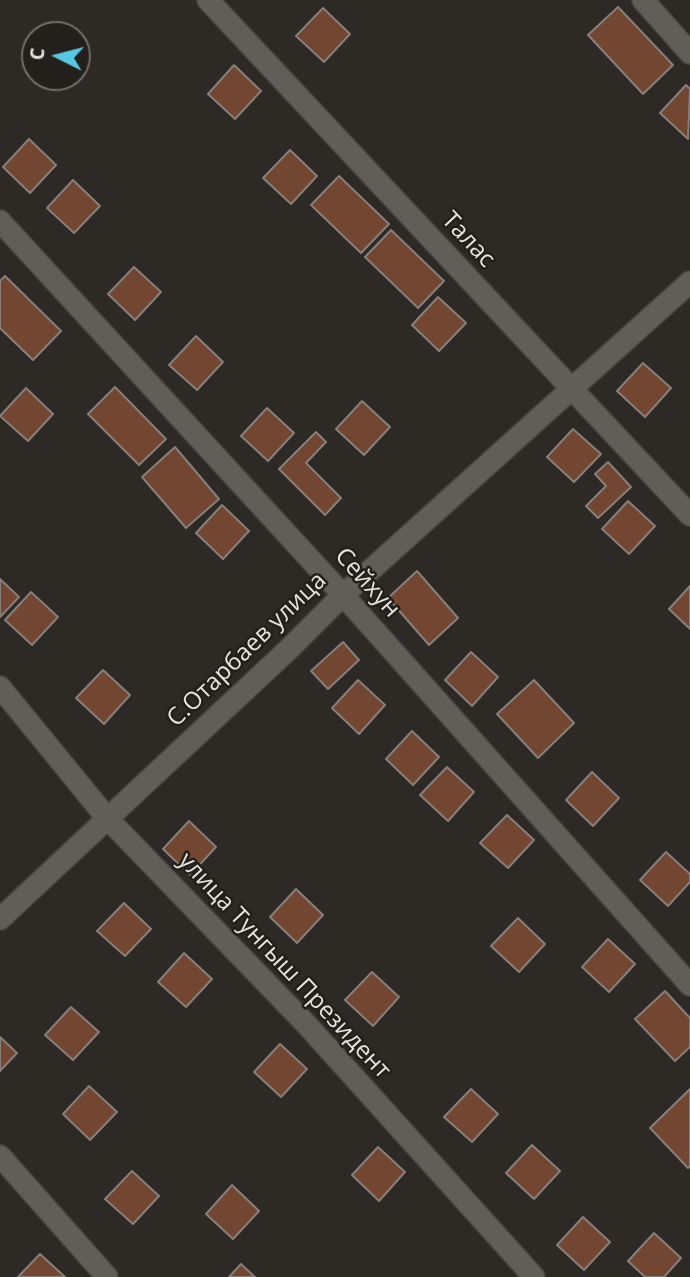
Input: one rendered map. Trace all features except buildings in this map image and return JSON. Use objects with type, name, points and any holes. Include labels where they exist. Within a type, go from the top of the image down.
[{"type":"street","name":"Талас","points":[[208,0],[690,515]]},
{"type":"street","points":[[643,0],[690,53]]},
{"type":"street","name":"Сейхун","points":[[0,221],[343,594],[690,985]]},
{"type":"street","name":"С.Отарбаев улица","points":[[0,919],[289,649],[343,594],[690,282]]},
{"type":"street","name":"улица Тунгыш Президент","points":[[0,687],[107,818],[307,1025],[534,1277]]},
{"type":"street","points":[[0,1156],[107,1277]]}]
